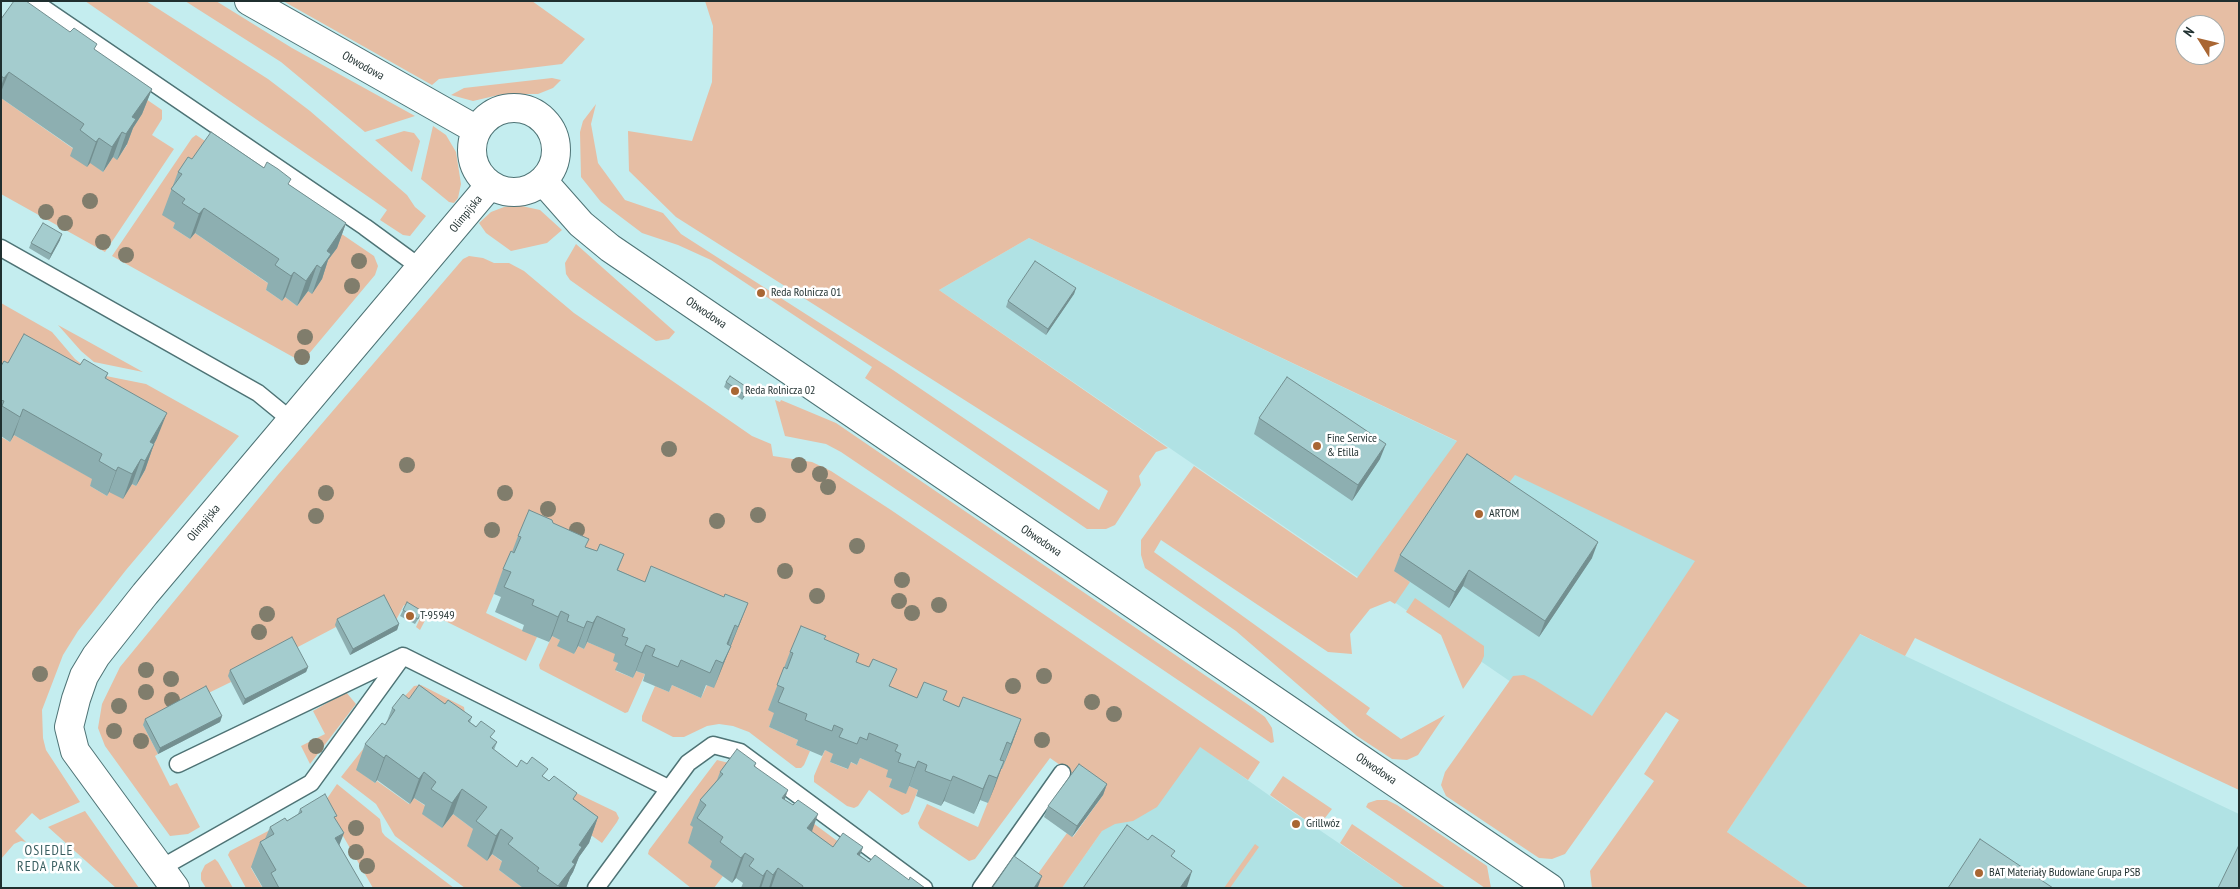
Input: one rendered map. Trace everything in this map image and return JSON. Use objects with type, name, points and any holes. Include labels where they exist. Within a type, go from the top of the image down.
[{"type":"main road","name":"Obwodowa","points":[[249,1],[477,130]]},
{"type":"main road","points":[[520,108],[532,112],[543,119],[551,130],[556,150],[551,170],[543,181],[531,189],[517,192],[503,191],[490,185],[479,174],[473,160],[472,145],[477,130],[484,120],[495,113],[507,109],[520,108]]},
{"type":"main road","name":"Obwodowa","points":[[543,181],[581,224],[610,248],[1550,888]]},
{"type":"main road","name":"Olimpijska","points":[[168,878],[75,751],[69,727],[84,676],[113,634],[490,185]]},
{"type":"lane","points":[[32,1],[365,227],[421,268]]},
{"type":"lane","points":[[1,248],[258,393],[291,420]]},
{"type":"lane","points":[[168,878],[311,783],[403,656]]},
{"type":"lane","points":[[178,764],[403,656]]},
{"type":"lane","points":[[403,656],[668,788]]},
{"type":"lane","points":[[596,888],[688,763],[713,745],[740,752],[924,888]]},
{"type":"lane","points":[[981,888],[1062,773]]},
{"type":"shaded area","points":[[85,1],[146,1],[268,79],[310,111],[407,195],[415,207],[426,216],[410,236],[403,235],[380,220],[387,210]]},
{"type":"shaded area","points":[[185,1],[216,1],[292,48],[415,116],[365,132],[281,62]]},
{"type":"shaded area","points":[[283,1],[532,1],[585,39],[562,64],[439,79],[432,85]]},
{"type":"shaded area","points":[[705,1],[2239,1],[2239,790],[1915,638],[1905,656],[1860,634],[1727,832],[1809,888],[1592,888],[1590,871],[1654,781],[1644,774],[1679,720],[1666,712],[1565,854],[1552,859],[1539,858],[1446,796],[1441,785],[1445,772],[1513,676],[1524,675],[1535,680],[1592,716],[1695,561],[1515,475],[1504,489],[1394,570],[1410,582],[1395,604],[1390,601],[1370,609],[1350,634],[1352,654],[1328,652],[1161,540],[1154,552],[1370,708],[1366,714],[1401,739],[1445,715],[1418,755],[1407,760],[1392,759],[1357,736],[1236,631],[1145,568],[1141,555],[1141,540],[1194,466],[1357,578],[1457,441],[1029,238],[939,290],[1168,448],[1156,452],[1139,476],[1141,485],[1115,525],[1106,529],[1087,529],[865,378],[872,367],[711,260],[678,245],[642,233],[601,202],[581,177],[580,132],[583,121],[596,104],[591,124],[598,163],[625,200],[663,213],[681,234],[893,370],[1099,510],[1108,491],[676,217],[629,171],[628,131],[692,141],[712,82],[713,26]]},
{"type":"shaded area","points":[[82,55],[162,110],[162,119],[152,135],[174,149],[105,252],[1,194],[1,98],[103,172],[113,157],[117,159],[127,145]]},
{"type":"shaded area","points":[[552,78],[561,80],[553,88],[538,94],[503,94],[473,101],[451,95],[464,88]]},
{"type":"shaded area","points":[[433,126],[446,135],[456,152],[461,184],[458,198],[454,203],[449,202],[421,179]]},
{"type":"shaded area","points":[[404,131],[414,133],[420,141],[412,172],[375,140]]},
{"type":"shaded area","points":[[196,135],[260,177],[176,224],[173,228],[190,239],[195,233],[269,284],[266,290],[282,301],[285,297],[297,306],[308,291],[312,293],[322,279],[277,190],[374,256],[378,266],[375,275],[302,362],[112,256],[192,138]]},
{"type":"shaded area","points":[[517,205],[540,210],[562,230],[547,243],[511,251],[486,233],[479,223],[491,212]]},
{"type":"shaded area","points":[[1029,238],[1717,565],[1600,743],[939,290]]},
{"type":"shaded area","points":[[576,244],[675,332],[669,339],[656,341],[570,280],[566,274],[565,263]]},
{"type":"shaded area","points":[[469,256],[483,258],[494,263],[509,263],[524,271],[574,313],[752,436],[771,444],[773,456],[812,462],[831,471],[1260,762],[1248,780],[1200,747],[1157,807],[1133,821],[1115,824],[1102,831],[1062,888],[1038,888],[1032,882],[1067,833],[1073,837],[1103,795],[1050,758],[975,859],[969,861],[920,828],[918,823],[927,804],[978,827],[994,787],[998,767],[1002,769],[1012,744],[775,713],[769,727],[798,740],[796,745],[810,751],[804,765],[801,768],[796,768],[749,732],[733,726],[719,724],[707,726],[684,737],[673,737],[642,721],[642,716],[655,686],[669,692],[672,685],[701,698],[707,685],[714,688],[501,577],[486,613],[537,637],[526,661],[429,613],[420,630],[416,627],[422,614],[404,605],[394,624],[336,627],[294,649],[229,675],[231,682],[143,725],[158,754],[155,756],[170,786],[177,783],[200,827],[188,834],[170,836],[105,746],[98,728],[102,704],[120,667],[277,476],[463,259]]},
{"type":"shaded area","points":[[1,303],[52,332],[75,359],[84,366],[1,384]]},
{"type":"shaded area","points":[[58,325],[143,372],[94,362],[81,351]]},
{"type":"shaded area","points":[[96,374],[146,384],[239,436],[126,570],[78,631],[63,655],[42,710],[43,738],[46,750],[80,802],[40,820],[32,813],[15,831],[26,842],[21,841],[14,844],[1,859],[1,437],[10,442],[14,435],[93,479],[90,486],[107,496],[109,492],[132,484],[136,486],[145,470]]},
{"type":"shaded area","points":[[775,400],[780,402],[781,400],[836,423],[1250,706],[1265,717],[1272,728],[1274,742],[1271,743],[841,452],[826,444],[785,436]]},
{"type":"shaded area","points":[[1415,598],[1484,646],[1484,656],[1481,663],[1463,689],[1441,635],[1406,612]]},
{"type":"shaded area","points":[[1859,634],[2239,814],[2239,888],[1809,888],[1727,832]]},
{"type":"shaded area","points":[[552,636],[560,640],[574,654],[578,646],[584,649],[587,642],[616,654],[618,663],[616,671],[633,678],[636,671],[645,674],[628,712],[625,713],[540,669],[539,665]]},
{"type":"shaded area","points":[[421,685],[464,707],[465,714],[453,731],[405,696],[414,686]]},
{"type":"shaded area","points":[[346,692],[356,704],[310,764],[301,746],[325,734],[313,711]]},
{"type":"shaded area","points":[[1174,728],[1287,808],[1405,888],[1062,888]]},
{"type":"shaded area","points":[[371,739],[357,770],[375,783],[377,781],[409,804],[414,798],[427,807],[423,814],[442,828],[453,814],[477,832],[487,861],[492,854],[504,863],[499,870],[523,888],[465,888],[395,836],[376,804],[341,777]]},
{"type":"shaded area","points":[[825,750],[834,754],[830,762],[847,769],[850,762],[857,765],[860,758],[889,770],[892,780],[889,787],[906,793],[909,786],[918,790],[909,812],[902,815],[869,790],[858,806],[854,808],[847,806],[814,782],[814,776]]},
{"type":"shaded area","points":[[717,760],[733,764],[901,888],[691,825],[697,830],[714,862],[711,867],[723,876],[714,888],[691,888],[648,854],[649,850]]},
{"type":"shaded area","points":[[1283,776],[1332,809],[1317,828],[1270,795]]},
{"type":"shaded area","points":[[337,784],[380,819],[382,832],[385,836],[454,888],[373,888],[324,803]]},
{"type":"shaded area","points":[[570,790],[616,812],[619,818],[602,843],[555,809]]},
{"type":"shaded area","points":[[1377,800],[1387,800],[1397,805],[1487,866],[1491,888],[1485,888],[1366,807],[1368,803]]},
{"type":"shaded area","points":[[308,810],[251,868],[262,887],[246,888],[228,855],[230,851]]},
{"type":"shaded area","points":[[85,811],[139,888],[116,888],[48,827]]},
{"type":"shaded area","points":[[1352,824],[1446,888],[1405,888],[1340,843]]},
{"type":"shaded area","points":[[1255,844],[1259,847],[1230,888],[1224,888]]},
{"type":"shaded area","points":[[215,859],[233,888],[206,888],[201,880],[201,873],[205,865]]},
{"type":"building","points":[[14,1],[26,1],[70,32],[74,28],[97,44],[94,49],[152,89],[132,117],[136,119],[126,134],[122,132],[112,147],[99,138],[96,142],[80,130],[84,124],[9,72],[4,78],[1,76],[1,19]]},
{"type":"building","points":[[211,132],[264,168],[267,162],[278,169],[291,179],[288,184],[346,223],[327,251],[331,254],[321,268],[317,265],[306,281],[294,272],[291,276],[275,265],[279,259],[204,208],[199,214],[182,203],[185,199],[171,189],[182,174],[178,172],[188,157],[192,159]]},
{"type":"building","points":[[43,223],[62,234],[51,254],[31,243]]},
{"type":"building","points":[[1035,261],[1076,288],[1048,329],[1008,301]]},
{"type":"building","points":[[24,334],[80,365],[84,359],[108,373],[105,378],[167,413],[150,442],[154,444],[145,461],[141,459],[132,474],[118,467],[116,471],[99,461],[102,454],[23,409],[20,417],[2,406],[4,401],[1,400],[1,366],[4,361],[8,363]]},
{"type":"building","points":[[730,376],[748,388],[744,394],[726,382]]},
{"type":"building","name":"Fine Service & Etilla","points":[[1287,377],[1386,444],[1358,485],[1259,418]]},
{"type":"building","name":"ARTOM","points":[[1467,454],[1598,542],[1545,621],[1469,570],[1455,592],[1400,555]]},
{"type":"building","points":[[529,510],[589,539],[585,547],[597,551],[600,544],[624,554],[617,570],[645,582],[651,566],[724,597],[725,594],[748,603],[738,627],[735,625],[727,644],[731,646],[723,663],[716,660],[710,673],[681,660],[678,667],[652,656],[655,649],[646,645],[642,653],[625,645],[628,638],[622,636],[625,629],[597,616],[593,623],[587,621],[584,628],[567,621],[569,615],[561,611],[558,617],[532,605],[534,600],[504,587],[511,572],[503,569],[511,551],[514,553],[521,537],[518,536]]},
{"type":"building","points":[[384,595],[399,624],[353,649],[337,619]]},
{"type":"building","points":[[407,602],[422,611],[418,619],[403,610]]},
{"type":"building","points":[[801,626],[826,636],[824,639],[859,654],[856,662],[869,667],[873,659],[897,669],[889,686],[917,698],[924,682],[947,691],[943,700],[959,707],[963,697],[1021,719],[1011,744],[1007,742],[1000,760],[1004,761],[997,778],[989,775],[983,789],[953,776],[951,781],[925,771],[927,765],[918,761],[915,768],[898,762],[901,754],[895,751],[898,745],[869,733],[867,740],[860,737],[857,744],[839,737],[843,729],[834,725],[832,731],[805,720],[807,714],[778,702],[784,688],[777,685],[784,667],[787,669],[793,653],[790,652]]},
{"type":"building","points":[[292,637],[308,667],[245,699],[230,670]]},
{"type":"building","points":[[419,685],[445,704],[448,700],[472,717],[468,721],[476,727],[481,721],[495,731],[490,737],[497,742],[492,748],[517,767],[521,760],[527,764],[532,757],[548,769],[542,776],[549,781],[554,776],[577,793],[573,799],[598,817],[579,845],[582,847],[572,862],[575,864],[558,886],[537,871],[539,868],[508,844],[513,838],[501,829],[496,836],[476,821],[487,807],[462,789],[452,803],[431,789],[436,782],[424,772],[419,779],[386,755],[384,758],[365,744],[382,723],[385,725],[395,710],[392,708],[403,694],[409,699]]},
{"type":"building","points":[[206,686],[222,716],[160,748],[145,719]]},
{"type":"building","points":[[737,749],[756,763],[754,766],[788,790],[782,798],[793,805],[798,800],[818,814],[807,828],[833,847],[843,833],[863,847],[857,854],[869,862],[875,855],[909,880],[910,877],[925,888],[802,888],[803,886],[778,868],[773,875],[767,870],[763,876],[749,866],[754,859],[745,853],[741,858],[720,842],[723,837],[697,818],[706,805],[700,800],[723,774],[720,772]]},
{"type":"building","points":[[1079,764],[1107,784],[1077,826],[1048,806]]},
{"type":"building","points":[[325,794],[337,816],[334,817],[344,833],[335,838],[364,888],[279,888],[271,873],[276,870],[260,842],[274,834],[270,827],[285,818],[287,821],[302,812],[300,809]]},
{"type":"building","points":[[1127,825],[1148,840],[1152,835],[1175,851],[1171,856],[1192,871],[1180,888],[1083,888]]},
{"type":"building","points":[[1980,839],[2053,888],[1948,888]]},
{"type":"building","points":[[2239,845],[2239,888],[2218,888]]},
{"type":"building","points":[[1014,856],[1042,876],[1034,888],[992,888]]},
{"type":"place","name":"Reda Rolnicza 01","points":[[761,293]]},
{"type":"place","name":"Reda Rolnicza 02","points":[[735,391]]},
{"type":"place","name":"Fine Service & Etilla","points":[[1317,446]]},
{"type":"place","name":"ARTOM","points":[[1479,514]]},
{"type":"place","name":"T-95949","points":[[410,616]]},
{"type":"place","name":"Grillwóz","points":[[1296,824]]},
{"type":"place","name":"BAT Materiały Budowlane Grupa PSB","points":[[1979,873]]},
{"type":"district","name":"OSIEDLE REDA PARK","points":[[49,860]]}]
